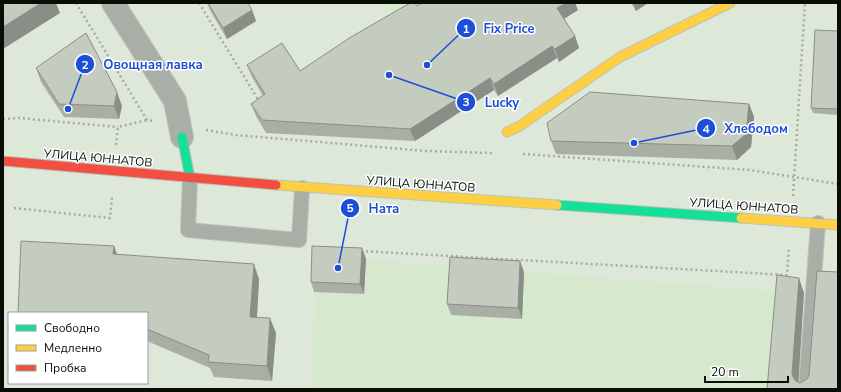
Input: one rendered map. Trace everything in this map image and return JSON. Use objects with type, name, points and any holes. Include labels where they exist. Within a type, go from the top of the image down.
[{"type":"street","points":[[113,3],[175,100],[190,178]]},
{"type":"street","points":[[507,132],[518,127],[620,57],[730,3]]},
{"type":"street","name":"УЛИЦА ЮННАТОВ","points":[[3,161],[302,188],[838,225]]},
{"type":"lane","points":[[190,178],[188,230],[299,240],[302,188]]},
{"type":"lane","points":[[806,389],[818,223]]},
{"type":"path","points":[[76,3],[147,120],[181,131],[426,151],[497,153]]},
{"type":"path","points":[[199,3],[259,100]]},
{"type":"path","points":[[3,119],[19,118],[118,127]]},
{"type":"path","points":[[521,154],[750,170],[838,184]]},
{"type":"shaded area","points":[[385,3],[414,3],[393,15]]},
{"type":"shaded area","points":[[316,256],[805,293],[795,389],[311,389]]},
{"type":"building","points":[[3,3],[41,3],[3,27]]},
{"type":"building","points":[[208,3],[248,3],[252,10],[223,28]]},
{"type":"building","points":[[410,3],[415,3],[417,6],[422,3],[566,3],[557,8],[575,36],[555,49],[552,46],[494,84],[490,78],[410,129],[262,120],[251,104],[265,94],[247,65],[282,43],[300,71],[351,37]]},
{"type":"building","points":[[815,30],[838,31],[838,109],[811,108]]},
{"type":"building","points":[[86,33],[117,92],[114,106],[59,104],[36,68]]},
{"type":"building","points":[[590,92],[749,104],[746,134],[732,146],[551,141],[547,123]]},
{"type":"building","points":[[21,241],[114,246],[113,254],[254,264],[250,317],[270,318],[267,366],[208,362],[209,355],[148,329],[148,312],[18,312]]},
{"type":"building","points":[[312,246],[362,248],[360,284],[311,282]]},
{"type":"building","points":[[450,257],[520,261],[518,308],[447,304]]},
{"type":"building","points":[[817,271],[838,272],[838,389],[767,389],[777,275],[799,278],[792,373],[796,381],[800,383],[807,379],[809,375]]},
{"type":"traffic: fast","points":[[182,137],[190,178]]},
{"type":"traffic: fast","points":[[557,205],[741,218]]},
{"type":"traffic: slow","points":[[507,132],[518,127],[620,57],[730,3]]},
{"type":"traffic: slow","points":[[276,185],[557,205]]},
{"type":"traffic: slow","points":[[741,218],[838,225]]},
{"type":"traffic: jam","points":[[3,161],[276,185]]},
{"type":"place","name":"Fix Price","points":[[427,65]]},
{"type":"place","name":"Lucky","points":[[389,75]]},
{"type":"place","name":"Овощная лавка","points":[[68,109]]},
{"type":"place","name":"Хлебодом","points":[[634,143]]},
{"type":"place","name":"Ната","points":[[338,268]]}]
